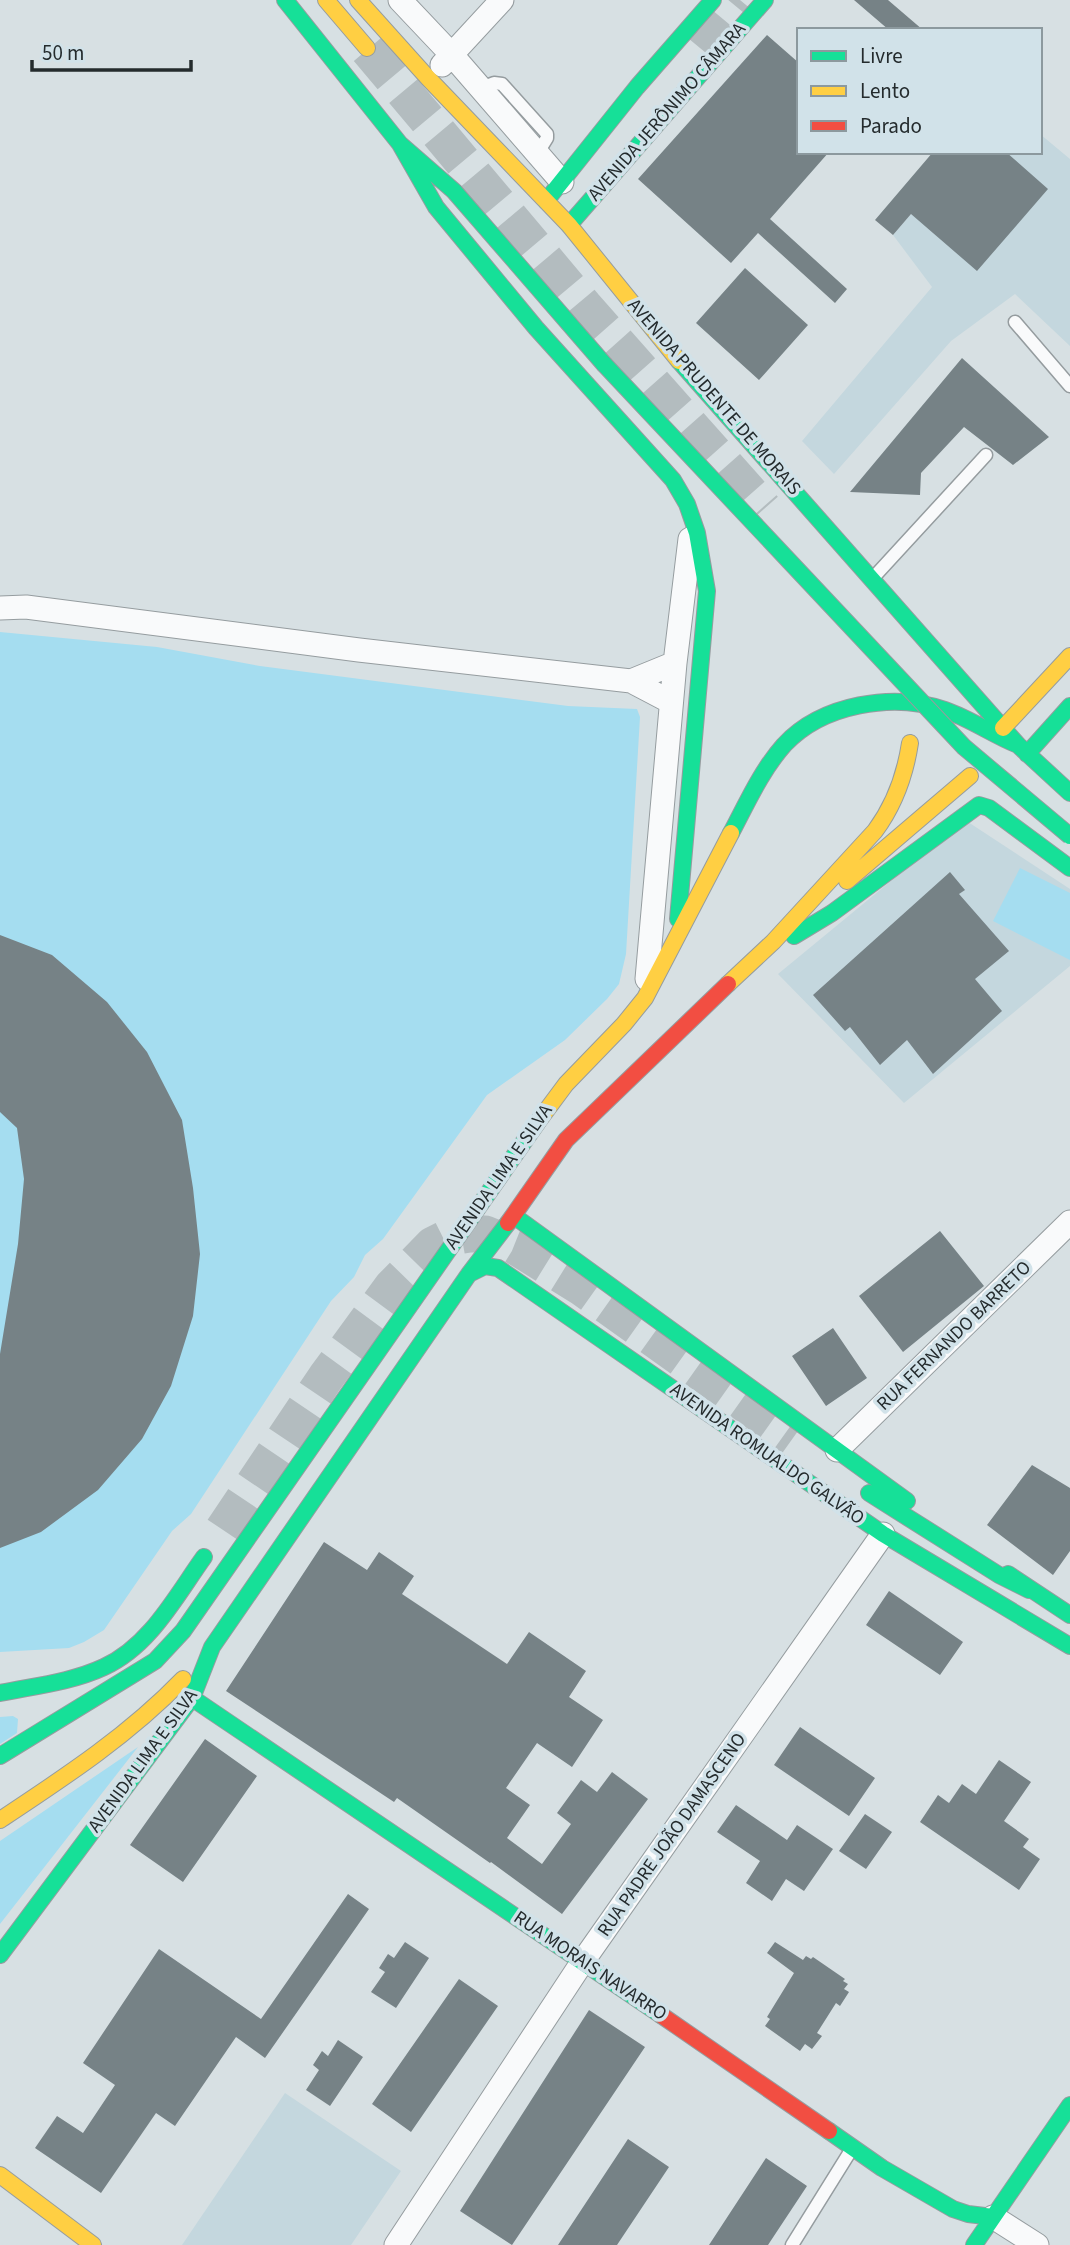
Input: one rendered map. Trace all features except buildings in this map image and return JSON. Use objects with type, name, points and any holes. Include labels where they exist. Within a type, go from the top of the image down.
[{"type":"main road","points":[[285,0],[400,144],[436,207],[536,328],[673,480],[692,522],[706,566],[707,591],[676,936]]},
{"type":"main road","points":[[326,0],[368,49]]},
{"type":"main road","name":"AVENIDA PRUDENTE DE MORAIS","points":[[358,0],[428,78],[569,225],[654,332],[1003,728],[1070,793]]},
{"type":"main road","name":"AVENIDA JERÔNIMO CÂMARA","points":[[546,201],[713,0]]},
{"type":"main road","name":"AVENIDA JERÔNIMO CÂMARA","points":[[569,225],[765,0]]},
{"type":"main road","points":[[400,144],[454,191],[604,364],[947,729],[1070,836]]},
{"type":"main road","points":[[1003,728],[1070,656]]},
{"type":"main road","name":"AVENIDA LIMA E SILVA","points":[[0,1756],[155,1661],[183,1631],[555,1097],[645,998],[752,793],[784,746],[806,727],[832,715],[859,706],[886,702],[929,705],[960,714],[988,733],[1023,750]]},
{"type":"main road","points":[[1023,750],[1070,706]]},
{"type":"main road","points":[[773,942],[888,815],[900,790],[910,743]]},
{"type":"main road","points":[[773,942],[970,776]]},
{"type":"main road","points":[[773,942],[806,930],[832,913],[979,805],[989,808],[1070,868]]},
{"type":"main road","name":"AVENIDA LIMA E SILVA","points":[[0,1955],[192,1698],[212,1647],[469,1274],[514,1216],[566,1140],[682,1026],[773,942]]},
{"type":"main road","points":[[514,1216],[1029,1590]]},
{"type":"main road","name":"AVENIDA ROMUALDO GALVÃO","points":[[469,1274],[485,1266],[498,1268],[883,1534],[1070,1646]]},
{"type":"main road","points":[[869,1493],[990,1569],[1068,1609]]},
{"type":"main road","points":[[0,1693],[106,1666],[135,1646],[155,1625],[215,1541]]},
{"type":"main road","points":[[0,1820],[117,1741],[165,1699],[212,1647]]},
{"type":"main road","points":[[0,1693],[56,1696],[104,1694]]},
{"type":"main road","name":"RUA MORAIS NAVARRO","points":[[192,1698],[583,1961],[883,2168],[953,2209],[993,2217]]},
{"type":"main road","points":[[974,2245],[1070,2105]]},
{"type":"main road","points":[[0,2175],[93,2245]]},
{"type":"street","points":[[400,0],[452,55],[562,182]]},
{"type":"street","points":[[428,78],[502,0]]},
{"type":"street","points":[[645,998],[671,702],[692,522]]},
{"type":"street","points":[[0,608],[26,607],[359,650],[631,681],[671,702]]},
{"type":"street","points":[[631,681],[675,663]]},
{"type":"street","name":"RUA FERNANDO BARRETO","points":[[837,1450],[1070,1222]]},
{"type":"street","name":"RUA PADRE JOÃO DAMASCENO","points":[[396,2245],[583,1961],[883,1534]]},
{"type":"street","points":[[1049,1632],[1068,1609]]},
{"type":"street","points":[[993,2217],[1037,2245]]},
{"type":"lane","points":[[1015,322],[1070,386]]},
{"type":"lane","points":[[873,578],[986,455]]},
{"type":"lane","points":[[792,2245],[853,2147]]},
{"type":"shaded area","points":[[1042,136],[1070,159],[1070,346],[1015,294],[951,341],[834,474],[802,441],[932,287],[893,235],[962,154],[1042,154]]},
{"type":"shaded area","points":[[0,632],[157,647],[260,666],[568,706],[637,709],[640,717],[626,954],[619,984],[565,1040],[487,1095],[383,1239],[365,1255],[354,1277],[331,1301],[191,1514],[172,1531],[104,1630],[69,1648],[0,1652]]},
{"type":"shaded area","points":[[965,820],[1070,889],[1070,966],[904,1103],[778,974]]},
{"type":"shaded area","points":[[1020,868],[1070,893],[1070,960],[993,921]]},
{"type":"shaded area","points":[[13,1716],[18,1719],[17,1733],[0,1744],[0,1717]]},
{"type":"shaded area","points":[[138,1747],[0,1924],[0,1841]]},
{"type":"shaded area","points":[[285,2093],[401,2171],[351,2245],[182,2245]]},
{"type":"tunnel","points":[[700,48],[740,0]]},
{"type":"tunnel","points":[[368,49],[584,306],[764,509]]},
{"type":"tunnel","points":[[223,1530],[326,1377],[392,1287],[433,1245],[447,1238],[469,1234],[485,1234],[515,1246],[581,1287],[793,1438]]},
{"type":"traffic: fast","points":[[285,0],[400,144],[454,191],[604,364]]},
{"type":"traffic: fast","points":[[546,201],[637,87],[713,0]]},
{"type":"traffic: fast","points":[[569,225],[765,0]]},
{"type":"traffic: fast","points":[[400,144],[436,207],[536,328],[673,480],[687,504],[697,533],[707,591],[678,919]]},
{"type":"traffic: fast","points":[[679,361],[1018,745],[1070,793]]},
{"type":"traffic: fast","points":[[604,364],[964,747],[1070,836]]},
{"type":"traffic: fast","points":[[731,833],[761,776],[784,745],[800,731],[838,711],[881,702],[925,705],[955,714],[1018,745]]},
{"type":"traffic: fast","points":[[1027,754],[1070,706]]},
{"type":"traffic: fast","points":[[794,936],[832,913],[979,805],[989,808],[1070,868]]},
{"type":"traffic: fast","points":[[0,1756],[155,1661],[183,1631],[537,1123]]},
{"type":"traffic: fast","points":[[514,1216],[907,1501]]},
{"type":"traffic: fast","points":[[0,1955],[192,1698],[212,1647],[469,1274],[508,1223]]},
{"type":"traffic: fast","points":[[469,1274],[485,1266],[498,1268],[883,1534],[1070,1646]]},
{"type":"traffic: fast","points":[[869,1493],[999,1575],[1029,1590]]},
{"type":"traffic: fast","points":[[0,1693],[79,1676],[120,1658],[161,1619],[204,1557]]},
{"type":"traffic: fast","points":[[1008,1574],[1070,1615]]},
{"type":"traffic: fast","points":[[192,1698],[661,2015]]},
{"type":"traffic: fast","points":[[974,2245],[1070,2105]]},
{"type":"traffic: fast","points":[[829,2131],[882,2168],[953,2209],[993,2217]]},
{"type":"traffic: slow","points":[[326,0],[367,48]]},
{"type":"traffic: slow","points":[[358,0],[428,78],[569,225],[679,361]]},
{"type":"traffic: slow","points":[[1003,728],[1070,656]]},
{"type":"traffic: slow","points":[[728,984],[773,942],[875,831],[898,789],[910,743]]},
{"type":"traffic: slow","points":[[847,881],[970,776]]},
{"type":"traffic: slow","points":[[537,1123],[566,1084],[624,1024],[645,998],[731,833]]},
{"type":"traffic: slow","points":[[0,1820],[119,1737],[183,1679]]},
{"type":"traffic: slow","points":[[0,2175],[93,2245]]},
{"type":"traffic: jam","points":[[508,1223],[566,1140],[728,984]]},
{"type":"traffic: jam","points":[[661,2015],[829,2131]]}]
